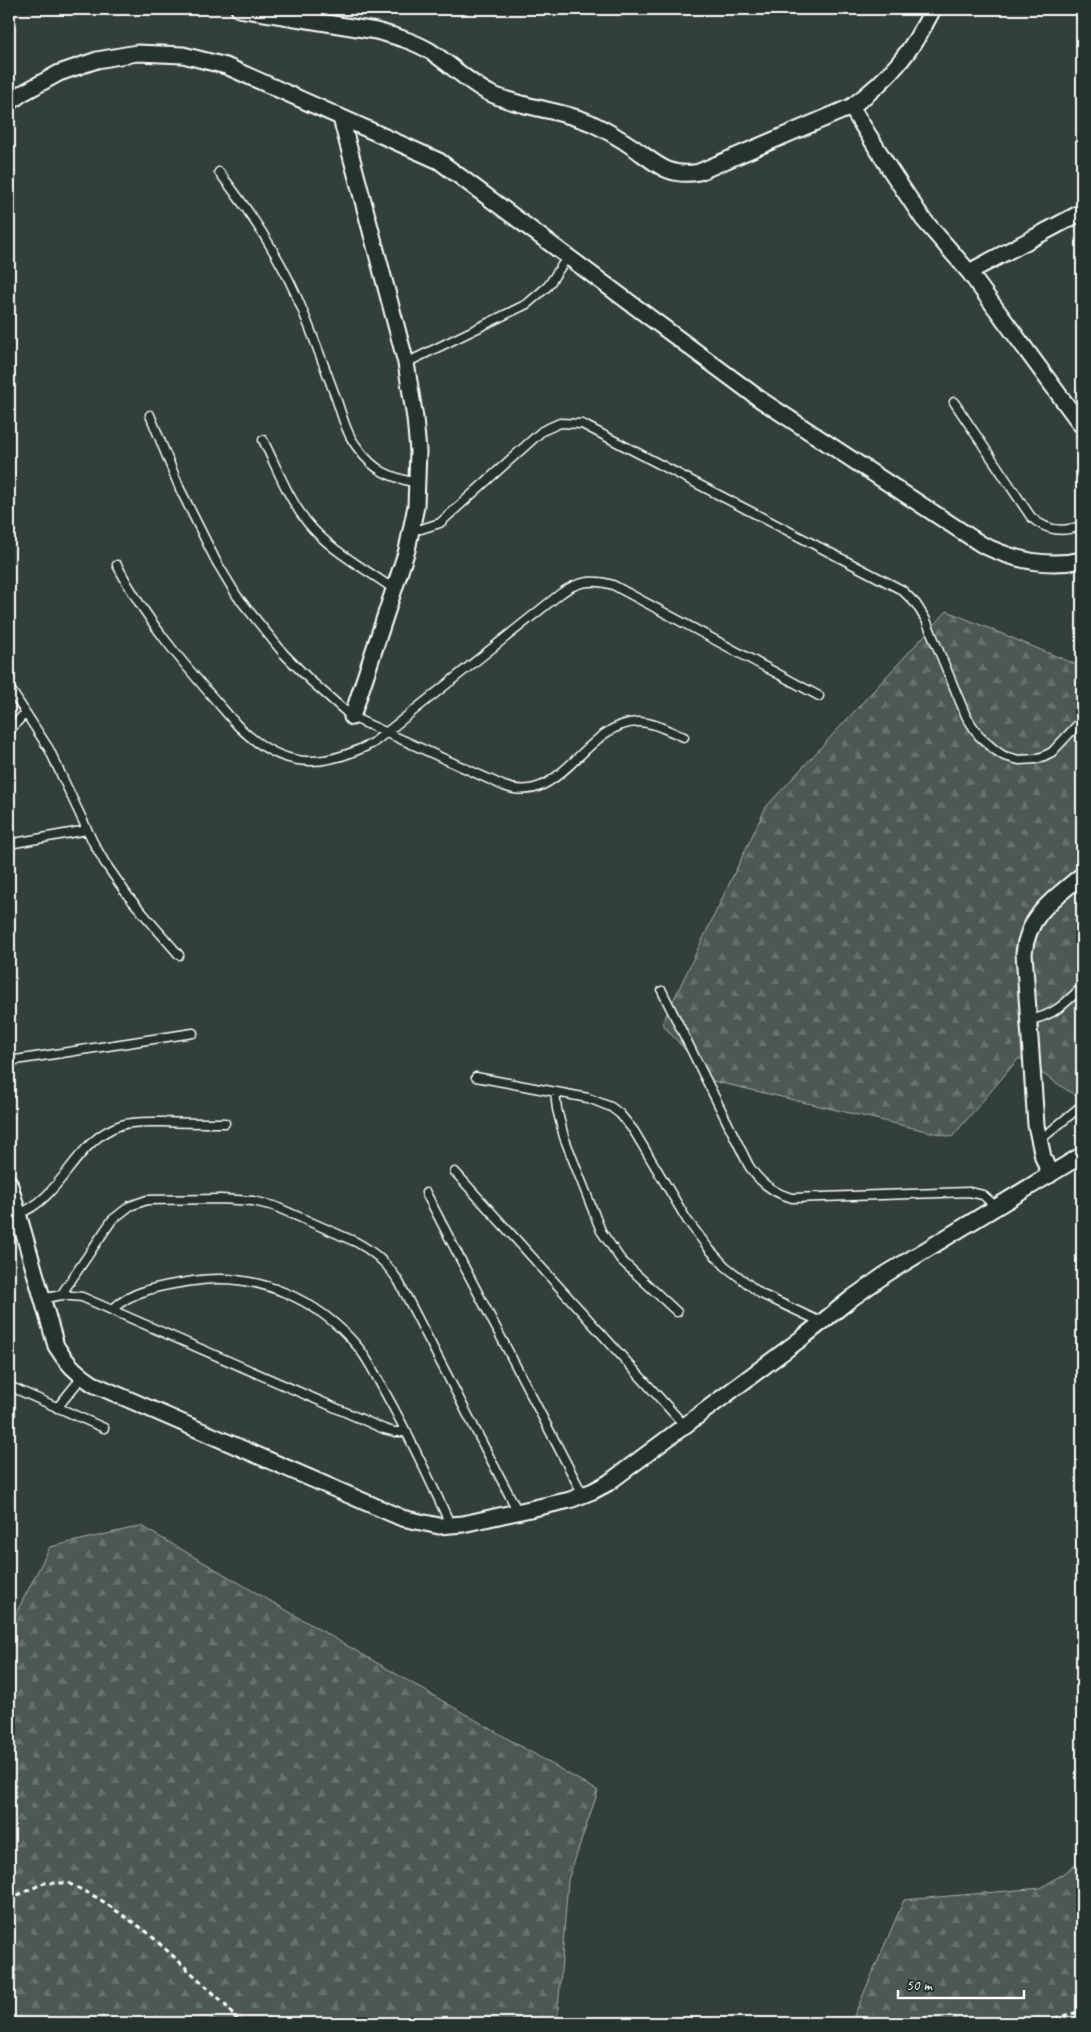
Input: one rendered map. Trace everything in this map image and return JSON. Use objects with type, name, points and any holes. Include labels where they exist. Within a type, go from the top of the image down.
[{"type":"street","points":[[239,9],[376,31],[397,37],[429,51],[487,92],[508,100],[554,111],[592,124],[625,142],[662,168],[679,174],[699,172],[852,107],[871,92],[900,64],[918,38],[933,9]]},
{"type":"street","points":[[9,103],[41,83],[78,66],[117,55],[160,53],[183,55],[226,66],[439,161],[761,400],[981,544],[1011,557],[1027,561],[1061,563],[1082,560]]},
{"type":"street","points":[[852,107],[891,171],[923,218],[968,272],[1080,417]]},
{"type":"street","points":[[341,118],[406,363],[415,418],[417,483],[412,530],[402,570],[352,717]]},
{"type":"street","points":[[968,272],[1082,212]]},
{"type":"street","points":[[1050,1174],[1036,1126],[1024,953],[1028,932],[1044,908],[1082,875]]},
{"type":"street","points":[[9,1182],[56,1346],[64,1358],[82,1377],[93,1384],[402,1518],[427,1525],[451,1526],[518,1512],[583,1495],[608,1483],[886,1274],[1082,1155]]},
{"type":"lane","points":[[219,172],[257,224],[289,279],[353,442],[367,459],[392,478],[417,483]]},
{"type":"lane","points":[[406,363],[527,304],[548,286],[568,256]]},
{"type":"lane","points":[[954,402],[1031,517],[1043,526],[1058,530],[1082,525]]},
{"type":"lane","points":[[150,415],[196,525],[238,596],[284,654],[352,717],[504,786],[522,790],[545,785],[604,734],[620,725],[644,722],[684,737]]},
{"type":"lane","points":[[412,530],[421,530],[440,524],[542,431],[560,423],[582,424],[902,590],[916,604],[926,620],[972,727],[979,736],[1004,756],[1019,760],[1036,759],[1044,756],[1052,752],[1082,720]]},
{"type":"lane","points":[[264,440],[293,501],[308,524],[334,547],[395,590]]},
{"type":"lane","points":[[117,565],[144,612],[168,646],[237,725],[258,744],[282,756],[305,762],[341,757],[373,743],[567,589],[575,584],[593,581],[613,585],[819,696]]},
{"type":"lane","points":[[9,688],[49,749],[87,830],[105,863],[128,896],[179,955]]},
{"type":"lane","points":[[9,731],[25,713]]},
{"type":"lane","points":[[9,844],[87,830]]},
{"type":"lane","points":[[1028,1020],[1046,1016],[1056,1010],[1082,987]]},
{"type":"lane","points":[[662,991],[749,1166],[754,1174],[768,1187],[792,1198],[969,1192],[982,1195],[996,1207]]},
{"type":"lane","points":[[9,1061],[192,1033]]},
{"type":"lane","points":[[476,1077],[600,1102],[620,1114],[634,1130],[688,1220],[710,1250],[737,1276],[760,1294],[820,1322]]},
{"type":"lane","points":[[555,1092],[564,1137],[601,1231],[621,1260],[677,1312]]},
{"type":"lane","points":[[1039,1141],[1082,1105]]},
{"type":"lane","points":[[18,1214],[31,1208],[45,1197],[84,1148],[108,1130],[131,1122],[225,1123]]},
{"type":"lane","points":[[455,1172],[685,1426]]},
{"type":"lane","points":[[426,1193],[583,1495]]},
{"type":"lane","points":[[61,1294],[112,1220],[130,1206],[146,1200],[221,1199],[252,1201],[274,1206],[356,1242],[376,1254],[396,1277],[518,1512]]},
{"type":"lane","points":[[112,1310],[128,1298],[168,1286],[202,1280],[236,1280],[261,1284],[286,1292],[319,1311],[335,1324],[368,1360],[407,1432],[451,1526]]},
{"type":"lane","points":[[42,1299],[61,1294],[82,1297],[384,1429],[395,1432],[407,1432]]},
{"type":"lane","points":[[57,1408],[82,1377]]},
{"type":"lane","points":[[9,1386],[104,1428]]},
{"type":"path","points":[[9,1899],[44,1883],[68,1883],[98,1898],[147,1932],[223,2002],[239,2023]]},
{"type":"path","points":[[1037,2023],[1082,2011]]},
{"type":"green space","points":[[947,611],[1082,667],[1082,1100],[1019,1058],[952,1137],[713,1081],[662,1024],[766,807]]},
{"type":"green space","points":[[141,1526],[598,1791],[568,1880],[557,2023],[9,2023],[9,1627],[50,1547]]},
{"type":"green space","points":[[1082,1861],[1082,2023],[851,2023],[904,1900],[1041,1888]]}]
